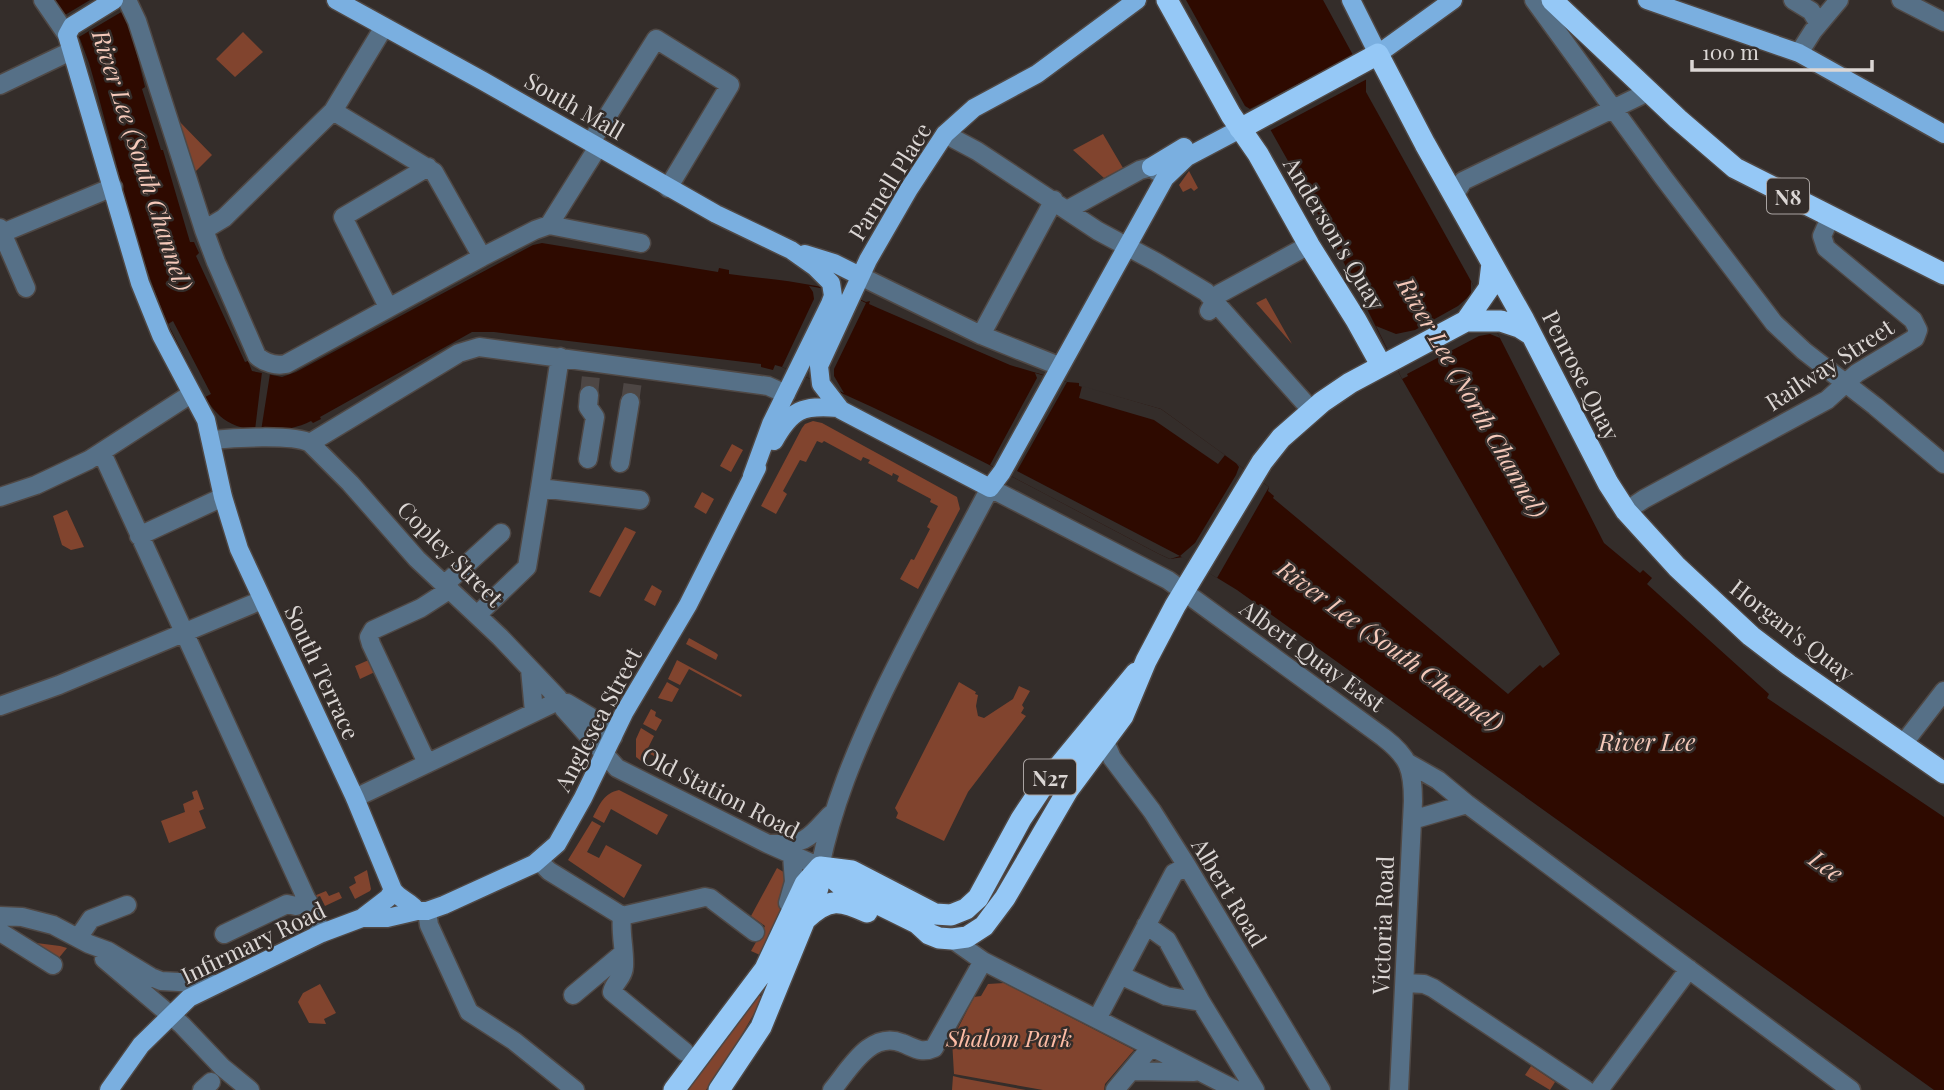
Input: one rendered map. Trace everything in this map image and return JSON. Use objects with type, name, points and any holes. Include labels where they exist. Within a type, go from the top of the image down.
[{"type":"highway","name":"Anderson's Quay","points":[[1167,0],[1248,125],[1258,155],[1309,245],[1356,320],[1387,363]]},
{"type":"highway","name":"N8","points":[[1552,0],[1735,169],[1944,274]]},
{"type":"highway","points":[[1248,125],[1370,60]]},
{"type":"highway","name":"Penrose Quay","points":[[1370,60],[1492,262],[1608,483],[1626,511]]},
{"type":"highway","points":[[1466,321],[1489,288],[1492,262]]},
{"type":"highway","name":"N27","points":[[976,933],[993,916],[1068,790],[1100,730],[1146,661],[1254,476],[1281,438],[1350,383],[1466,321],[1493,320],[1519,327],[1530,334]]},
{"type":"highway","name":"Horgan's Quay","points":[[1626,511],[1677,567],[1751,636],[1944,773]]},
{"type":"highway","name":"N27","points":[[820,867],[852,872],[935,914],[950,915],[971,906],[1032,802],[1100,730]]},
{"type":"highway","points":[[719,1090],[761,1027],[818,888],[820,867]]},
{"type":"highway","points":[[674,1090],[753,986],[775,951],[805,884],[820,867]]},
{"type":"highway","points":[[820,867],[842,886],[917,923],[929,934]]},
{"type":"highway","points":[[806,919],[821,906],[841,902],[915,933],[952,939],[976,933]]},
{"type":"main road","points":[[70,37],[114,0]]},
{"type":"main road","name":"South Mall","points":[[336,0],[668,188],[791,250],[834,263],[860,275]]},
{"type":"main road","name":"Parnell Place","points":[[842,293],[860,275],[909,189],[945,135],[974,108],[1037,74],[1137,0]]},
{"type":"main road","points":[[1351,0],[1370,60],[1453,0]]},
{"type":"main road","points":[[1647,0],[1800,53],[1944,134]]},
{"type":"main road","name":"South Terrace","points":[[70,37],[140,283],[161,335],[206,420],[212,440],[217,500],[355,798],[393,890],[399,897],[422,911]]},
{"type":"main road","points":[[842,293],[819,366],[821,384],[838,408],[990,488],[1002,472],[1128,248],[1145,211],[1158,172],[1181,162],[1213,136],[1248,125]]},
{"type":"main road","name":"South Mall","points":[[791,250],[842,293]]},
{"type":"main road","name":"Anglesea Street","points":[[752,477],[772,424],[796,373],[830,304],[842,293]]},
{"type":"main road","name":"Anglesea Street","points":[[422,911],[539,861],[557,844],[624,713],[688,605],[752,477],[784,423],[809,407],[838,408]]},
{"type":"main road","name":"Infirmary Road","points":[[109,1090],[141,1045],[188,998],[323,933],[362,918],[388,898],[393,890]]},
{"type":"main road","name":"Infirmary Road","points":[[362,918],[387,918],[422,911]]},
{"type":"street","points":[[0,85],[70,37],[43,0]]},
{"type":"street","points":[[127,0],[137,21],[204,230],[257,356],[276,365],[286,364],[534,230],[549,225],[641,243]]},
{"type":"street","points":[[1534,0],[1774,323],[1804,351],[1944,464]]},
{"type":"street","points":[[1793,0],[1811,11],[1819,24]]},
{"type":"street","points":[[1800,53],[1839,0]]},
{"type":"street","points":[[1901,0],[1944,22]]},
{"type":"street","points":[[204,230],[224,218],[333,111],[384,27]]},
{"type":"street","points":[[549,225],[656,39],[730,85],[668,188]]},
{"type":"street","points":[[1454,196],[1463,181],[1650,91]]},
{"type":"street","points":[[333,111],[434,172],[482,257]]},
{"type":"street","points":[[945,135],[978,151],[1128,248],[1209,294],[1212,307],[1312,411]]},
{"type":"street","points":[[388,307],[343,216],[428,167]]},
{"type":"street","points":[[981,335],[1060,205],[1140,170],[1158,172]]},
{"type":"street","points":[[26,288],[1,232],[113,187]]},
{"type":"street","name":"Railway Street","points":[[1626,511],[1826,400],[1867,367],[1915,338],[1917,330],[1913,320],[1826,248],[1822,236],[1830,218]]},
{"type":"street","points":[[1212,307],[1219,295],[1309,245]]},
{"type":"street","points":[[860,275],[1056,372]]},
{"type":"street","points":[[212,440],[303,439],[310,443],[467,349],[493,348],[560,358],[592,368],[635,374],[768,386],[786,394]]},
{"type":"street","points":[[477,615],[527,567],[560,358]]},
{"type":"street","points":[[0,497],[60,475],[102,453],[191,394]]},
{"type":"street","points":[[588,459],[594,417],[588,407],[589,395]]},
{"type":"street","points":[[620,463],[630,402]]},
{"type":"street","name":"Copley Street","points":[[310,443],[447,587],[558,698]]},
{"type":"street","points":[[102,453],[302,903],[323,933]]},
{"type":"street","points":[[540,488],[640,500]]},
{"type":"street","points":[[820,867],[833,812],[858,746],[905,645],[990,488]]},
{"type":"street","name":"Albert Quay East","points":[[990,488],[1152,571],[1190,582],[1383,737],[1403,754],[1408,763],[1438,780],[1466,804],[1851,1090]]},
{"type":"street","points":[[139,536],[217,500]]},
{"type":"street","points":[[427,763],[369,636],[373,630],[421,608],[447,587],[501,533]]},
{"type":"street","points":[[0,706],[59,685],[262,600]]},
{"type":"street","points":[[530,669],[534,712]]},
{"type":"street","points":[[1903,744],[1944,691]]},
{"type":"street","points":[[355,798],[554,703],[558,698],[589,716],[613,737]]},
{"type":"street","name":"Old Station Road","points":[[558,698],[564,709],[617,768],[768,844],[820,867]]},
{"type":"street","name":"Albert Road","points":[[1100,730],[1112,758],[1144,800],[1187,866],[1321,1090]]},
{"type":"street","name":"Victoria Road","points":[[1399,1090],[1412,820],[1413,782],[1408,763]]},
{"type":"street","points":[[1412,820],[1466,804]]},
{"type":"street","points":[[768,844],[808,839],[833,812]]},
{"type":"street","points":[[783,928],[794,882],[792,855]]},
{"type":"street","points":[[539,861],[550,871],[622,916],[705,897],[755,932]]},
{"type":"street","points":[[1097,1019],[1174,873],[1187,866]]},
{"type":"street","points":[[224,934],[287,904],[302,903]]},
{"type":"street","points":[[83,941],[91,919],[127,905]]},
{"type":"street","points":[[422,911],[469,1012],[514,1041],[575,1090]]},
{"type":"street","points":[[0,916],[22,917],[53,925],[162,981],[215,984]]},
{"type":"street","points":[[622,916],[620,931],[624,968],[613,988],[615,996],[685,1052]]},
{"type":"street","points":[[1146,925],[1167,940],[1255,1090]]},
{"type":"street","points":[[0,932],[53,965]]},
{"type":"street","points":[[832,1090],[860,1056],[877,1042],[894,1041],[924,1051],[933,1048],[983,961],[976,933]]},
{"type":"street","points":[[952,939],[983,961],[1237,1090]]},
{"type":"street","points":[[83,941],[169,1015],[239,1087]]},
{"type":"street","points":[[573,995],[622,954]]},
{"type":"street","points":[[1599,1090],[1689,969]]},
{"type":"street","points":[[1120,975],[1166,996],[1201,1002]]},
{"type":"street","points":[[1405,983],[1424,984],[1433,988],[1586,1090]]},
{"type":"street","points":[[1115,1090],[1152,1046]]},
{"type":"street","points":[[1131,1071],[1198,1072]]},
{"type":"green space","points":[[243,32],[263,52],[235,77],[216,59]]},
{"type":"green space","points":[[178,120],[212,155],[193,174]]},
{"type":"green space","points":[[1103,134],[1123,168],[1104,178],[1073,150]]},
{"type":"green space","points":[[1189,171],[1198,188],[1183,192],[1179,185]]},
{"type":"green space","points":[[1266,298],[1292,344],[1256,303]]},
{"type":"green space","points":[[813,421],[822,423],[957,497],[960,509],[918,589],[900,579],[911,559],[914,560],[938,506],[930,502],[931,499],[897,481],[899,476],[893,473],[892,476],[868,463],[870,460],[863,457],[861,461],[824,441],[817,441],[806,462],[800,460],[783,491],[787,494],[776,514],[761,506],[802,428]]},
{"type":"green space","points":[[732,444],[743,450],[731,472],[720,466]]},
{"type":"green space","points":[[702,492],[714,499],[706,514],[694,507]]},
{"type":"green space","points":[[67,510],[84,547],[71,550],[62,545],[53,516]]},
{"type":"green space","points":[[625,527],[636,532],[600,597],[589,592]]},
{"type":"green space","points":[[652,585],[662,591],[655,606],[644,600]]},
{"type":"green space","points":[[689,638],[716,653],[716,660],[686,644]]},
{"type":"green space","points":[[371,659],[377,671],[360,679],[355,666]]},
{"type":"green space","points":[[677,660],[742,695],[741,697],[689,669],[680,685],[668,679]]},
{"type":"green space","points":[[667,682],[679,689],[672,702],[658,698]]},
{"type":"green space","points":[[959,682],[976,692],[978,716],[984,718],[1013,699],[1019,686],[1030,691],[1022,705],[1024,708],[1021,713],[1026,716],[968,792],[944,841],[896,818],[898,813],[895,808]]},
{"type":"green space","points":[[651,709],[656,712],[655,716],[662,720],[656,731],[643,724]]},
{"type":"green space","points":[[641,728],[654,736],[648,748],[658,753],[656,757],[650,754],[645,764],[636,757],[636,739]]},
{"type":"green space","points":[[197,790],[204,809],[199,811],[206,828],[169,843],[161,821],[185,812],[183,804],[194,799],[192,792]]},
{"type":"green space","points":[[619,790],[668,815],[657,835],[611,809],[604,823],[593,817],[606,796]]},
{"type":"green space","points":[[592,821],[601,826],[587,852],[599,858],[606,845],[642,865],[624,898],[568,860]]},
{"type":"green space","points":[[777,868],[787,874],[789,880],[780,917],[760,955],[751,951],[765,926],[751,916]]},
{"type":"green space","points":[[367,870],[371,889],[355,899],[349,887],[356,883],[354,877]]},
{"type":"green space","points":[[326,891],[329,896],[339,892],[342,898],[325,906],[320,896],[314,896]]},
{"type":"green space","points":[[13,940],[60,946],[67,948],[53,965]]},
{"type":"green space","name":"Shalom Park","points":[[1004,983],[1134,1050],[1105,1084],[1104,1090],[1043,1090],[954,1074],[952,1040],[974,997],[981,996],[988,984]]},
{"type":"green space","points":[[320,984],[336,1013],[324,1019],[326,1024],[309,1023],[298,1002],[303,993]]},
{"type":"green space","points":[[758,994],[763,998],[726,1062],[706,1090],[688,1090]]},
{"type":"green space","points":[[1531,1066],[1555,1082],[1550,1090],[1525,1075]]},
{"type":"green space","points":[[953,1076],[961,1078],[1026,1090],[952,1090]]},
{"type":"water","points":[[55,0],[108,0],[117,14],[123,11],[127,15],[145,87],[142,89],[190,242],[194,242],[199,253],[196,256],[245,362],[248,361],[252,371],[282,377],[296,372],[533,245],[542,243],[718,272],[719,268],[729,270],[729,274],[833,290],[870,301],[869,304],[1010,365],[1161,409],[1269,487],[1268,491],[1273,498],[1508,694],[1540,665],[1543,668],[1560,654],[1402,379],[1332,239],[1257,106],[1250,109],[1245,106],[1186,0],[1323,0],[1366,79],[1366,92],[1471,281],[1604,543],[1640,573],[1643,570],[1652,578],[1647,584],[1769,694],[1767,698],[1944,817],[1944,1090],[1934,1090],[1237,590],[1183,557],[1170,559],[1159,554],[925,433],[782,367],[775,365],[773,370],[761,367],[761,364],[494,332],[472,332],[313,423],[311,421],[289,429],[264,431],[240,427],[229,422],[215,411],[204,395],[157,297],[131,219],[89,63],[80,39]]},
{"type":"pier","points":[[90,0],[112,0],[123,11],[79,37],[65,15]]},
{"type":"pier","points":[[1355,54],[1369,78],[1267,132],[1255,110],[1251,112],[1250,109]]},
{"type":"pier","points":[[1471,281],[1500,338],[1490,334],[1479,336],[1402,379],[1376,326],[1396,334],[1415,330],[1458,306],[1471,293]]},
{"type":"pier","points":[[809,286],[843,292],[866,303],[834,369],[834,376],[844,393],[782,367],[814,299]]},
{"type":"pier","points":[[173,321],[211,394],[205,397],[168,324]]},
{"type":"pier","points":[[262,372],[270,374],[261,431],[255,430]]},
{"type":"pier","points":[[1035,373],[1067,382],[1017,471],[1180,556],[1170,559],[1159,554],[990,465],[1037,378]]},
{"type":"pier","points":[[1082,386],[1161,409],[1225,455],[1218,464],[1154,420],[1079,398]]},
{"type":"pier","points":[[1236,463],[1269,487],[1217,578],[1180,556],[1195,543],[1236,475],[1239,467]]},
{"type":"tunnel","points":[[589,395],[591,375]]},
{"type":"tunnel","points":[[630,402],[633,381]]},
{"type":"water label","name":"River Lee (South Channel)","points":[[143,160]]},
{"type":"water label","name":"River Lee (North Channel)","points":[[1473,397]]},
{"type":"water label","name":"River Lee (South Channel)","points":[[1391,645]]},
{"type":"water label","name":"River Lee","points":[[1647,741]]},
{"type":"water label","name":"Lee","points":[[1827,865]]}]
